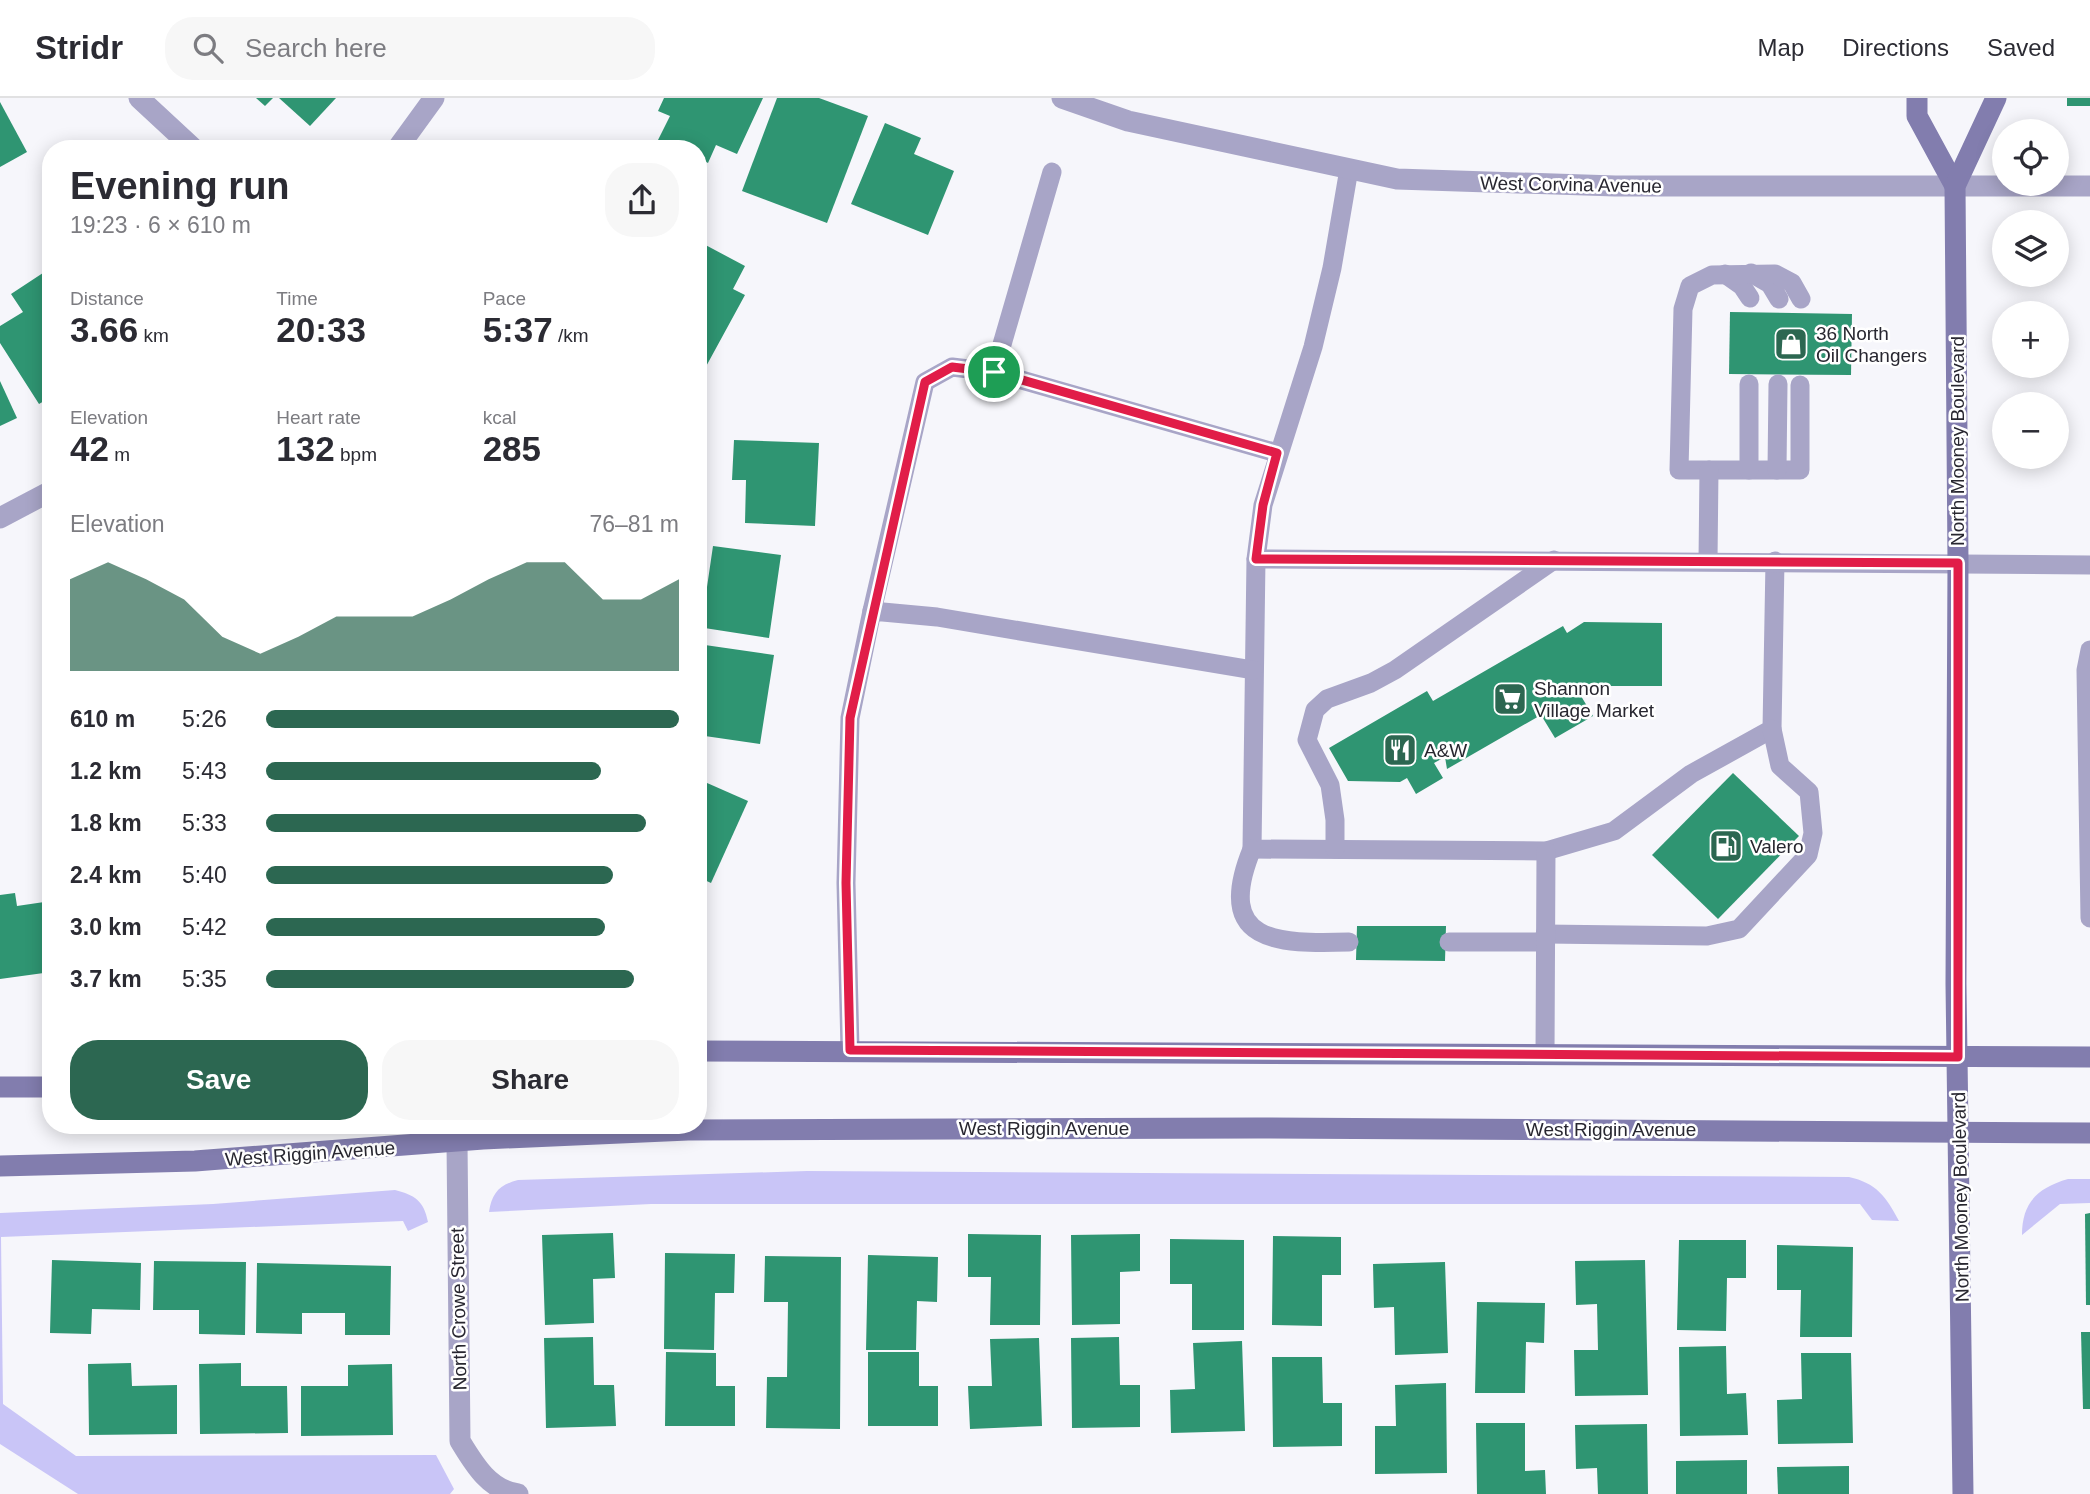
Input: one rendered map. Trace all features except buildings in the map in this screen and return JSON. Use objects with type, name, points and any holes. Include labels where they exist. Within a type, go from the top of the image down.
[{"type":"main road","name":"North Mooney Boulevard","points":[[1917,98],[1917,116],[1955,186]]},
{"type":"main road","name":"North Mooney Boulevard","points":[[1963,1494],[1958,1057],[1955,186],[1996,98]]},
{"type":"main road","points":[[707,1051],[2090,1057]]},
{"type":"main road","points":[[0,1087],[42,1087]]},
{"type":"main road","name":"West Riggin Avenue","points":[[707,1130],[2090,1133]]},
{"type":"main road","name":"West Riggin Avenue","points":[[0,1166],[195,1161],[576,1134]]},
{"type":"street","points":[[139,98],[184,140]]},
{"type":"street","points":[[404,140],[434,98]]},
{"type":"street","name":"West Corvina Avenue","points":[[1062,98],[1128,121],[1397,179],[1615,186],[2090,186]]},
{"type":"street","points":[[0,518],[42,496]]},
{"type":"street","name":"North Crowe Street","points":[[457,1142],[460,1441],[478,1471],[508,1493],[518,1494]]},
{"type":"lane","points":[[1349,169],[1332,268],[1313,347],[1277,453],[1263,505],[1256,559],[1252,849],[1241,876],[1240,898],[1243,912],[1251,927],[1263,937],[1284,942],[1349,942]]},
{"type":"lane","points":[[994,372],[1052,172]]},
{"type":"lane","points":[[1751,273],[1770,284],[1779,299]]},
{"type":"lane","points":[[1725,274],[1742,286],[1749,298]]},
{"type":"lane","points":[[1800,385],[1800,470],[1679,470],[1683,309],[1690,286],[1712,275],[1775,274],[1792,283],[1801,299]]},
{"type":"lane","points":[[850,1050],[846,883],[850,718],[925,382],[952,367],[994,372],[1277,453]]},
{"type":"lane","points":[[1749,384],[1749,470]]},
{"type":"lane","points":[[1777,470],[1778,384]]},
{"type":"lane","points":[[1708,562],[1709,470]]},
{"type":"lane","points":[[1256,559],[2090,565]]},
{"type":"lane","points":[[1335,849],[1335,820],[1330,785],[1307,740],[1315,709],[1327,699],[1371,683],[1421,654],[1553,560]]},
{"type":"lane","points":[[1449,942],[1707,936],[1740,929],[1808,855],[1813,833],[1809,792],[1780,766],[1772,729],[1775,562]]},
{"type":"lane","points":[[872,611],[937,617],[1253,670]]},
{"type":"lane","points":[[2090,650],[2087,670],[2090,918]]},
{"type":"lane","points":[[1252,849],[1546,851],[1614,831],[1691,774],[1772,729]]},
{"type":"lane","points":[[1545,1054],[1546,851]]},
{"type":"shaded area","points":[[807,1171],[1849,1177],[1866,1183],[1879,1192],[1890,1204],[1899,1221],[1872,1220],[1860,1204],[651,1204],[489,1212],[498,1191],[506,1184],[518,1180]]},
{"type":"shaded area","points":[[2068,1179],[2090,1179],[2090,1203],[2060,1204],[2022,1235],[2025,1214],[2033,1198],[2048,1187]]},
{"type":"shaded area","points":[[395,1190],[418,1200],[428,1222],[408,1231],[403,1221],[1,1237],[3,1404],[76,1456],[436,1455],[454,1489],[450,1494],[78,1494],[0,1444],[0,1213],[213,1204]]},
{"type":"place","name":"36 North Oil Changers","points":[[1791,344]]},
{"type":"place","name":"Shannon Village Market","points":[[1510,699]]},
{"type":"place","name":"A&W","points":[[1400,750]]},
{"type":"place","name":"Valero","points":[[1726,846]]},
{"type":"route","points":[[952,367],[994,372],[1277,453],[1263,505],[1256,559],[1958,563],[1958,1057],[1865,1054],[850,1050],[846,883],[850,718],[872,611],[925,382],[952,367]]}]
